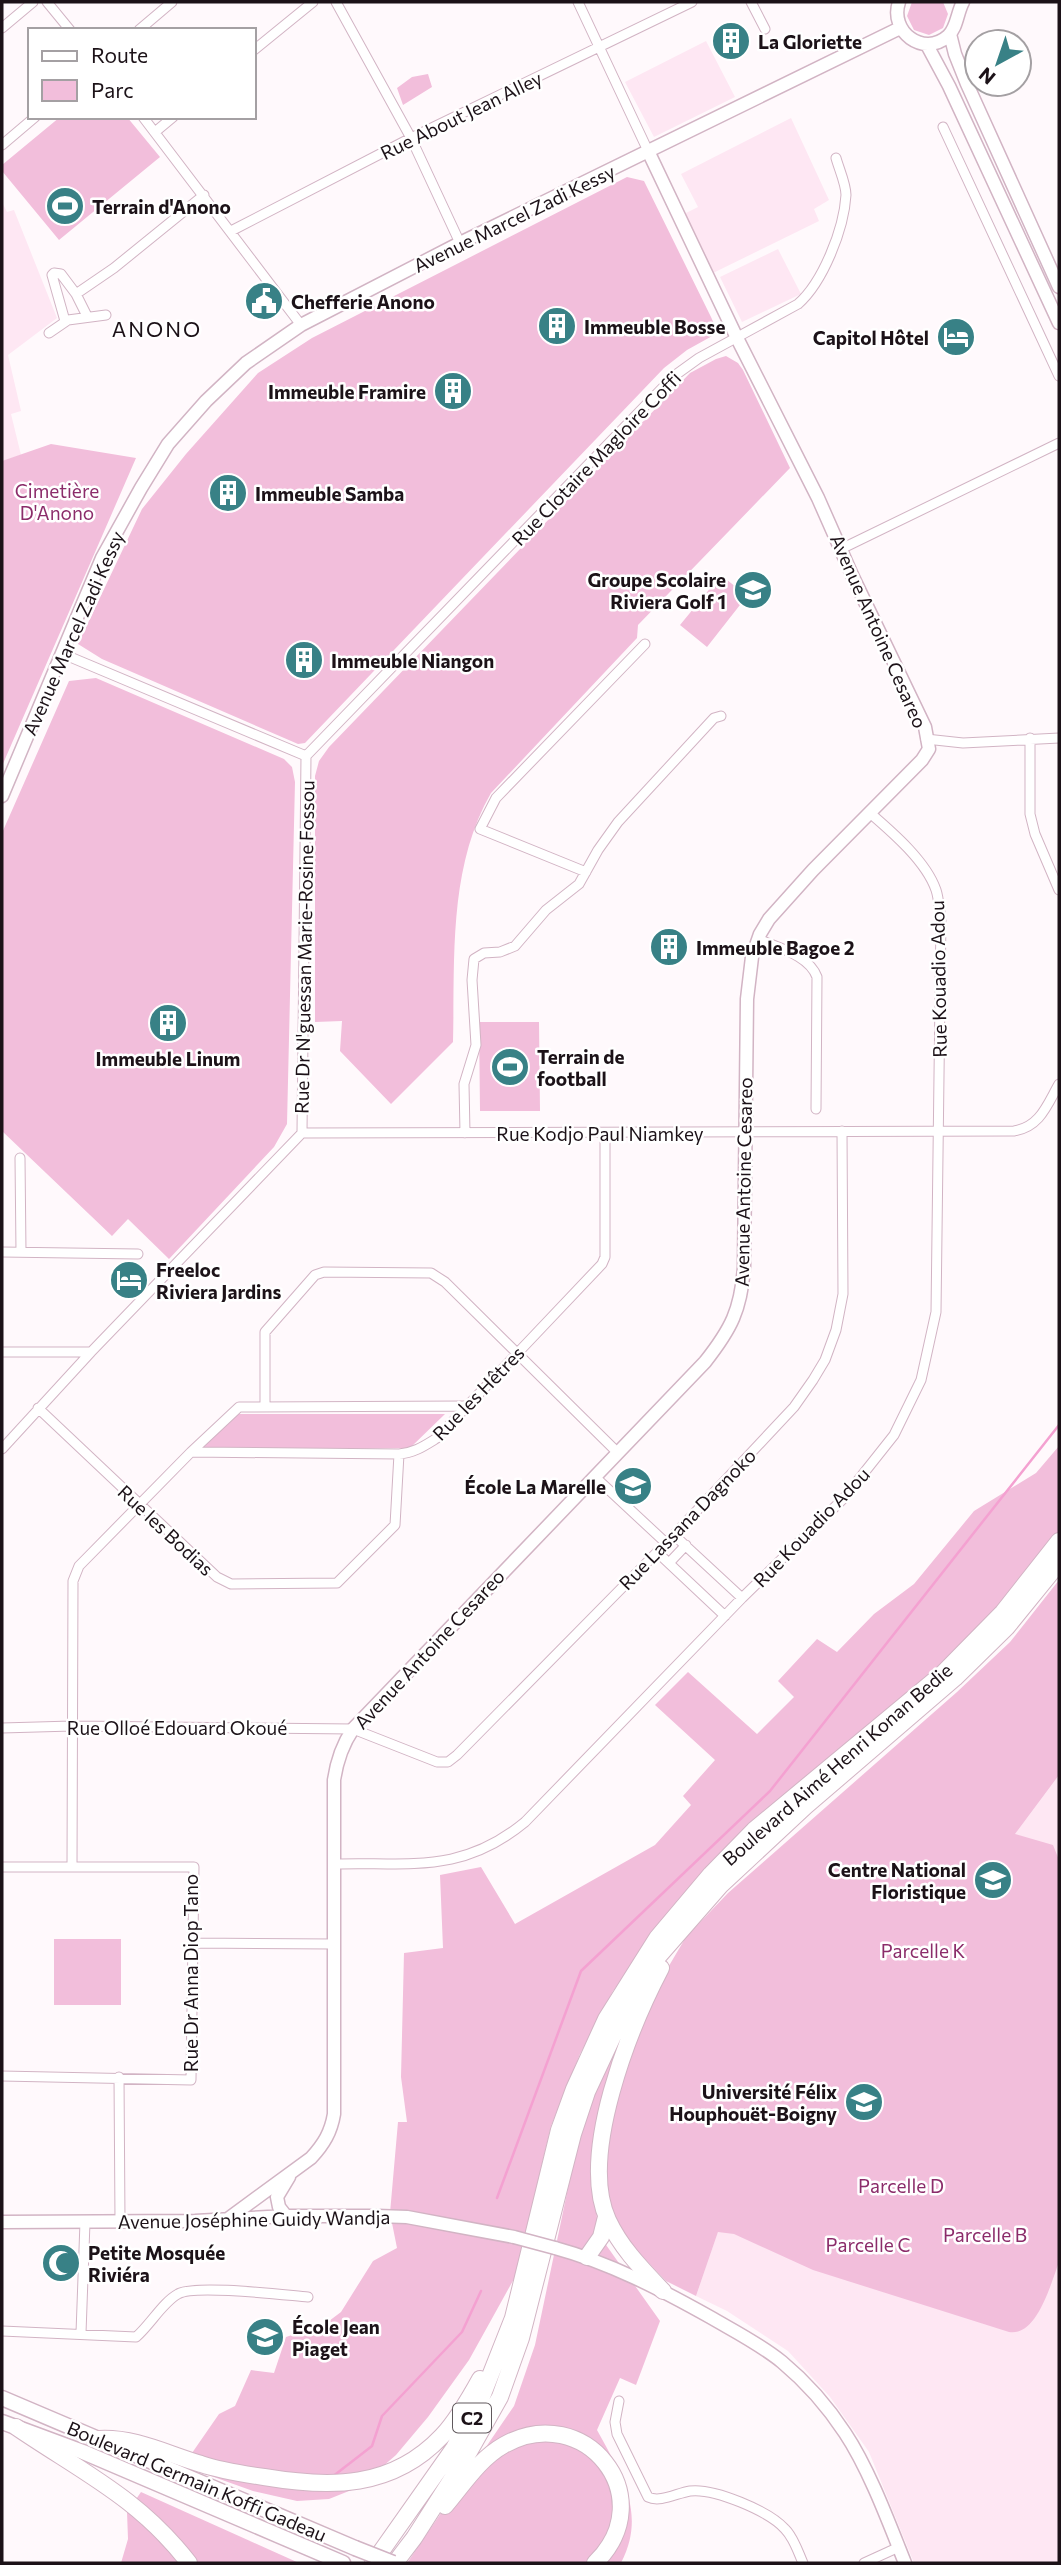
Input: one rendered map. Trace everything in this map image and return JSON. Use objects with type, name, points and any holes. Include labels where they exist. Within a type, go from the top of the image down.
[{"type":"highway","name":"Boulevard Aimé Henri Konan Bedie","points":[[373,2563],[454,2448],[471,2418],[503,2346],[559,2130],[574,2089],[606,2019],[657,1938],[711,1874],[754,1830],[942,1674],[1003,1612],[1059,1541]]},
{"type":"highway","name":"Boulevard Aimé Henri Konan Bedie","points":[[394,2563],[414,2538],[474,2444],[500,2397],[521,2338],[573,2134],[587,2092],[620,2021],[657,1958],[680,1935],[720,1886],[796,1815],[964,1669],[1007,1627],[1059,1563]]},
{"type":"highway","points":[[587,2257],[601,2237],[606,2217],[600,2176],[600,2144],[607,2108],[627,2042],[655,1980],[680,1935]]},
{"type":"highway","points":[[606,2217],[628,2253],[663,2291]]},
{"type":"highway","points":[[99,2439],[128,2440],[204,2465],[281,2480],[334,2484],[364,2481],[385,2474],[421,2455],[452,2424],[487,2367],[517,2297]]},
{"type":"highway","points":[[9,2424],[132,2502],[172,2541],[189,2563]]},
{"type":"highway","points":[[414,2538],[494,2451],[526,2436],[560,2435],[589,2446],[608,2464],[616,2479],[621,2503],[618,2526],[606,2551],[595,2563]]},
{"type":"main road","name":"Boulevard Germain Koffi Gadeau","points":[[2,2398],[394,2563]]},
{"type":"main road","name":"Boulevard Germain Koffi Gadeau","points":[[9,2424],[83,2452],[342,2563]]},
{"type":"street","points":[[2,28],[33,2]]},
{"type":"street","points":[[47,2],[68,28]]},
{"type":"street","points":[[141,28],[172,2]]},
{"type":"street","points":[[256,48],[313,2]]},
{"type":"street","points":[[336,2],[411,138],[460,243]]},
{"type":"street","points":[[578,2],[649,153]]},
{"type":"street","name":"Rue About Jean Alley","points":[[231,231],[411,138],[692,2]]},
{"type":"street","points":[[751,2],[765,29]]},
{"type":"street","points":[[897,4],[900,28],[916,43],[927,45],[940,42],[950,34],[956,24],[958,5]]},
{"type":"street","name":"Avenue Marcel Zadi Kessy","points":[[2,796],[102,558],[168,444],[206,401],[246,363],[301,325],[460,243],[649,153],[900,28]]},
{"type":"street","points":[[950,34],[967,84],[1059,287]]},
{"type":"street","points":[[927,45],[949,86],[1059,323]]},
{"type":"street","points":[[2,145],[33,119]]},
{"type":"street","points":[[145,119],[301,325]]},
{"type":"street","points":[[155,132],[171,119]]},
{"type":"street","points":[[943,127],[1059,376]]},
{"type":"street","name":"Avenue Antoine Cesareo","points":[[225,2221],[311,2158],[322,2146],[332,2121],[334,1780],[340,1751],[353,1728],[705,1362],[726,1336],[743,1287],[748,980],[758,939],[783,902],[922,760],[929,749],[925,727],[818,498],[736,336],[649,153]]},
{"type":"street","name":"Rue Clotaire Magloire Coffi","points":[[306,756],[674,376],[685,366],[736,336],[798,304],[809,294],[824,269],[835,242],[846,194],[836,158]]},
{"type":"street","points":[[76,294],[114,268],[204,195]]},
{"type":"street","points":[[65,321],[52,275],[54,272],[61,274],[76,294],[87,316]]},
{"type":"street","points":[[49,332],[65,321],[106,315]]},
{"type":"street","points":[[841,549],[1059,443]]},
{"type":"street","points":[[586,872],[480,829],[496,798],[645,644]]},
{"type":"street","name":"Rue Dr N'guessan Marie-Rosine Fossou","points":[[2,1449],[38,1408],[302,1133],[306,756],[63,654]]},
{"type":"street","points":[[465,1133],[464,1084],[476,1045],[472,979],[474,960],[484,953],[500,952],[515,946],[546,910],[579,884],[608,835],[639,798],[714,718],[721,716]]},
{"type":"street","points":[[1030,738],[1030,814],[1035,834],[1059,890]]},
{"type":"street","points":[[926,739],[963,743],[1059,738]]},
{"type":"street","name":"Rue Kouadio Adou","points":[[335,1864],[443,1862],[468,1856],[505,1838],[525,1822],[742,1598],[844,1498],[894,1436],[921,1380],[936,1312],[940,1131],[940,918],[936,889],[929,875],[898,838],[870,813]]},
{"type":"street","points":[[758,939],[804,960],[814,968],[817,977],[816,1109]]},
{"type":"street","name":"Rue Kodjo Paul Niamkey","points":[[302,1133],[745,1133],[1024,1129],[1034,1124],[1041,1116],[1059,1084]]},
{"type":"street","name":"Rue Lassana Dagnoko","points":[[353,1728],[426,1759],[448,1762],[674,1535],[794,1407],[825,1360],[836,1330],[843,1294],[842,1131]]},
{"type":"street","name":"Rue les Hêtres","points":[[191,1452],[399,1454],[422,1448],[436,1438],[602,1264],[605,1257],[605,1133]]},
{"type":"street","points":[[20,1158],[21,1252]]},
{"type":"street","points":[[2,1252],[138,1254]]},
{"type":"street","points":[[265,1405],[265,1332],[315,1275],[324,1272],[430,1273],[445,1282],[617,1452]]},
{"type":"street","points":[[2,1352],[92,1352]]},
{"type":"street","points":[[72,1866],[73,1581],[79,1566],[239,1407],[464,1406]]},
{"type":"street","name":"Rue les Bodias","points":[[38,1408],[139,1505],[224,1582],[231,1584],[337,1583],[395,1525],[399,1454]]},
{"type":"street","points":[[594,1476],[666,1543]]},
{"type":"street","points":[[674,1535],[742,1598]]},
{"type":"street","points":[[669,1563],[686,1545]]},
{"type":"street","points":[[657,1552],[725,1616]]},
{"type":"street","name":"Rue Olloé Edouard Okoué","points":[[2,1728],[353,1728]]},
{"type":"street","name":"Rue Dr Anna Diop Tano","points":[[2,1867],[194,1867],[191,2080],[2,2076]]},
{"type":"street","points":[[193,1943],[333,1944]]},
{"type":"street","points":[[119,2077],[120,2221]]},
{"type":"street","points":[[286,2216],[279,2207],[277,2197],[294,2169]]},
{"type":"street","name":"Avenue Joséphine Guidy Wandja","points":[[2,2222],[225,2221],[286,2216],[407,2217],[514,2237],[587,2257],[663,2291],[740,2334],[781,2361],[815,2393],[846,2434],[905,2563]]},
{"type":"street","points":[[81,2333],[85,2222]]},
{"type":"street","points":[[2,2330],[136,2337],[174,2297],[185,2291],[308,2297]]},
{"type":"street","points":[[619,2401],[615,2422],[617,2434],[648,2497],[656,2500],[699,2491],[715,2493],[754,2509],[772,2518],[788,2532],[803,2563]]},
{"type":"street","points":[[864,2563],[899,2547]]},
{"type":"shaded area","points":[[706,41],[735,97],[654,137],[625,82]]},
{"type":"shaded area","points":[[791,118],[829,200],[814,209],[819,221],[709,275],[680,216],[698,207],[681,174]]},
{"type":"shaded area","points":[[2,202],[7,212],[14,210],[57,318],[8,355],[21,411],[11,414],[21,455],[2,461]]},
{"type":"shaded area","points":[[778,249],[801,294],[742,322],[720,277]]},
{"type":"shaded area","name":"Université Félix Houphouët-Boigny","points":[[1059,1775],[1059,2563],[914,2563],[869,2452],[830,2397],[788,2351],[727,2311],[696,2296],[718,2232]]},
{"type":"green space","points":[[912,2],[943,2],[948,14],[943,28],[929,35],[914,30],[907,16]]},
{"type":"green space","points":[[428,74],[432,87],[403,105],[397,88],[412,77]]},
{"type":"green space","name":"Terrain d'Anono","points":[[58,119],[129,119],[160,157],[59,240],[2,171],[2,165]]},
{"type":"green space","points":[[627,177],[644,181],[711,317],[715,326],[714,335],[687,350],[664,368],[305,743],[298,744],[102,659],[78,644],[142,509],[186,454],[258,373],[312,338]]},
{"type":"green space","points":[[726,356],[738,363],[743,370],[790,468],[638,625],[637,638],[491,793],[467,852],[461,883],[455,947],[453,1042],[391,1104],[340,1051],[342,1021],[315,1022],[315,776],[319,761],[329,747],[690,373]]},
{"type":"green space","name":"Cimetière D'Anono","points":[[51,444],[136,458],[2,766],[2,461]]},
{"type":"green space","points":[[721,575],[747,596],[707,647],[680,625]]},
{"type":"green space","points":[[96,678],[284,759],[292,767],[295,782],[287,1124],[274,1147],[169,1259],[128,1219],[112,1236],[2,1131],[2,833],[69,681]]},
{"type":"green space","name":"Terrain de football","points":[[479,1022],[539,1022],[540,1111],[480,1111]]},
{"type":"green space","points":[[236,1414],[445,1414],[410,1448],[201,1450]]},
{"type":"green space","points":[[1059,1446],[1059,1535],[988,1625],[792,1797],[654,1936],[613,1991],[580,2054],[551,2126],[515,2277],[469,2360],[428,2417],[396,2455],[359,2487],[329,2499],[297,2501],[253,2491],[183,2466],[219,2414],[235,2406],[251,2370],[274,2373],[286,2337],[325,2324],[341,2312],[373,2261],[397,2248],[390,2213],[398,2122],[407,2122],[401,2077],[404,1953],[443,1948],[440,1875],[481,1867],[515,1924],[655,1845],[691,1805],[683,1796],[715,1760],[655,1705],[688,1672],[757,1734],[794,1697],[778,1681],[817,1639],[837,1652],[874,1614],[914,1584],[974,1511],[1036,1473]]},
{"type":"green space","name":"Université Félix Houphouët-Boigny","points":[[1059,1580],[1059,1775],[1015,1834],[1053,1845],[1059,1860],[1059,2262],[1042,2307],[1028,2326],[1009,2332],[813,2270],[734,2234],[718,2232],[696,2296],[666,2281],[619,2232],[612,2213],[605,2176],[606,2144],[632,2043],[660,1981],[686,1937],[728,1893],[957,1692],[1010,1642]]},
{"type":"green space","points":[[54,1939],[121,1939],[121,2005],[54,2005]]},
{"type":"green space","points":[[637,2005],[592,2176],[599,2235],[660,2321],[636,2385],[620,2378],[597,2430],[615,2462],[628,2494],[632,2527],[621,2563],[407,2563],[514,2406],[535,2345],[579,2136],[605,2064]]},
{"type":"green space","points":[[141,2492],[299,2563],[121,2563],[128,2539],[127,2512]]},
{"type":"waterway","points":[[497,2198],[581,1971],[770,1791],[1059,1425]]},
{"type":"waterway","points":[[332,2477],[372,2446],[382,2416],[462,2332],[481,2291]]},
{"type":"place","name":"La Gloriette","points":[[731,41]]},
{"type":"place","name":"Terrain d'Anono","points":[[65,206]]},
{"type":"place","name":"Chefferie Anono","points":[[264,301]]},
{"type":"place","name":"Immeuble Bosse","points":[[557,326]]},
{"type":"place","name":"Capitol Hôtel","points":[[956,337]]},
{"type":"place","name":"Immeuble Framire","points":[[453,391]]},
{"type":"place","name":"Immeuble Samba","points":[[228,493]]},
{"type":"place","name":"Groupe Scolaire Riviera Golf 1","points":[[753,590]]},
{"type":"place","name":"Immeuble Niangon","points":[[304,660]]},
{"type":"place","name":"Immeuble Bagoe 2","points":[[669,947]]},
{"type":"place","name":"Immeuble Linum","points":[[168,1023]]},
{"type":"place","name":"Terrain de football","points":[[510,1067]]},
{"type":"place","name":"Freeloc Riviera Jardins","points":[[129,1280]]},
{"type":"place","name":"École La Marelle","points":[[633,1486]]},
{"type":"place","name":"Centre National Floristique","points":[[993,1880]]},
{"type":"place","name":"Université Félix Houphouët-Boigny","points":[[864,2102]]},
{"type":"place","name":"Petite Mosquée Riviéra","points":[[61,2263]]},
{"type":"place","name":"École Jean Piaget","points":[[265,2337]]},
{"type":"district","name":"ANONO","points":[[157,328]]},
{"type":"park label","name":"Parcelle K","points":[[923,1950]]},
{"type":"park label","name":"Parcelle D","points":[[901,2185]]},
{"type":"park label","name":"Parcelle B","points":[[985,2234]]},
{"type":"park label","name":"Parcelle C","points":[[868,2244]]}]
